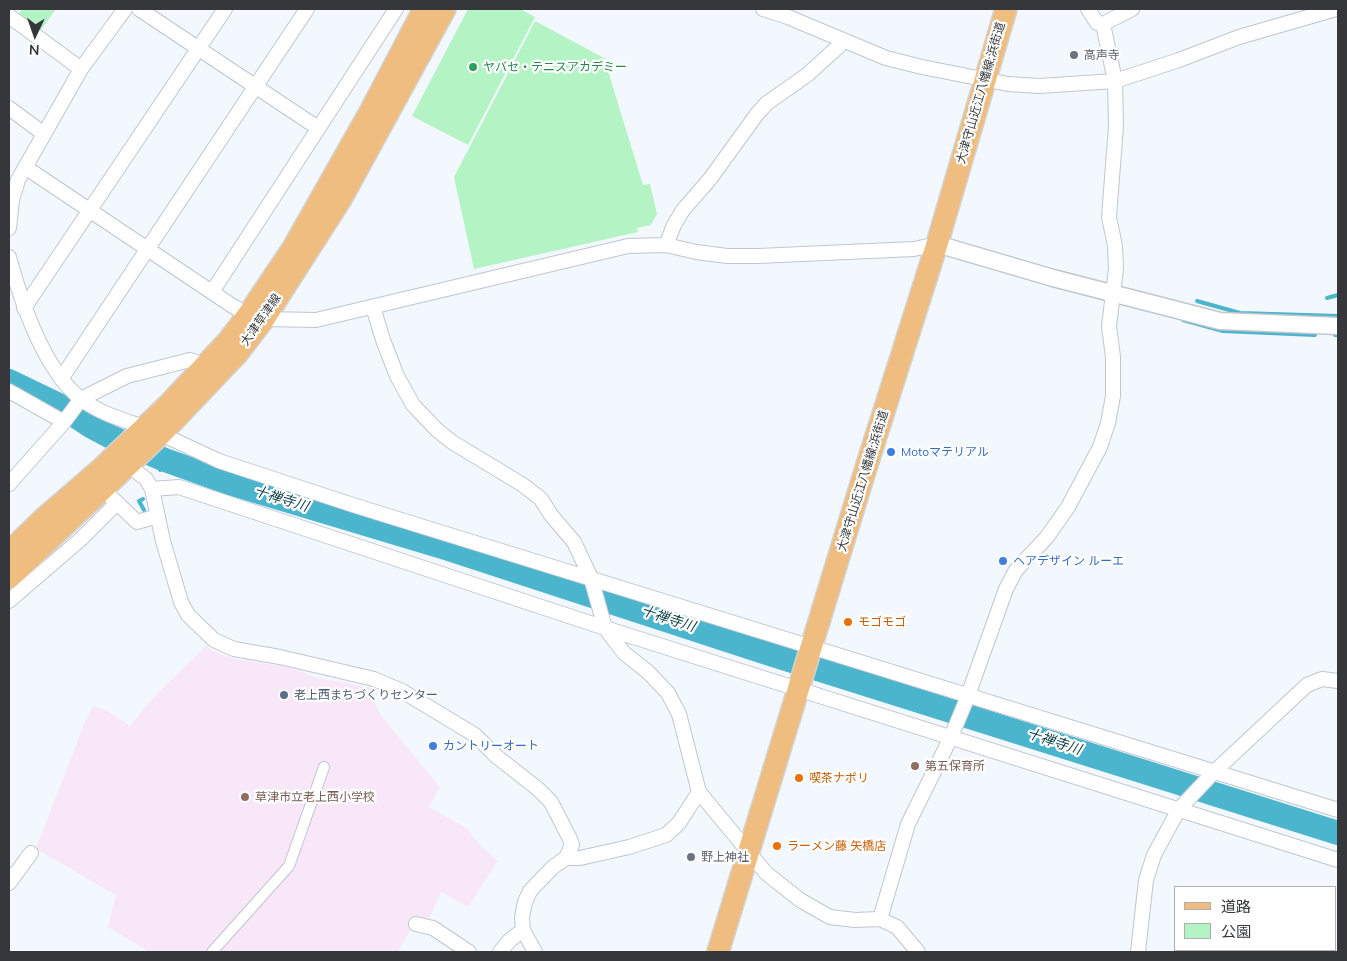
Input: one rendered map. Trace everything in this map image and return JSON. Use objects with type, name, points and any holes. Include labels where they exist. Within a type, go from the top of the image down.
[{"type":"main road","name":"大津草津線","points":[[256,317],[370,112],[424,9]]},
{"type":"main road","name":"大津草津線","points":[[9,552],[43,519],[124,462],[228,341],[256,317],[341,199],[445,9]]},
{"type":"main road","name":"大津守山近江八幡線;浜街道","points":[[718,952],[862,480],[937,244],[1006,9]]},
{"type":"main road","name":"大津草津線","points":[[9,578],[110,496],[124,462]]},
{"type":"street","points":[[9,228],[13,177],[25,167],[81,69],[125,9]]},
{"type":"street","points":[[139,9],[318,128]]},
{"type":"street","points":[[24,308],[225,9]]},
{"type":"street","points":[[62,379],[307,9]]},
{"type":"street","points":[[212,292],[396,9]]},
{"type":"street","points":[[763,9],[788,17],[886,58],[1008,84],[1039,86],[1115,82],[1239,37],[1336,9]]},
{"type":"street","points":[[1088,9],[1097,23],[1103,24],[1132,9]]},
{"type":"street","points":[[9,16],[81,69]]},
{"type":"street","points":[[880,919],[908,824],[967,699],[1009,583],[1016,570],[1047,537],[1068,507],[1100,447],[1108,423],[1113,396],[1113,356],[1109,326],[1116,269],[1109,217],[1116,126],[1115,82],[1103,24]]},
{"type":"street","points":[[666,245],[674,225],[684,210],[710,179],[757,114],[767,103],[807,75],[843,40]]},
{"type":"street","points":[[9,108],[44,134]]},
{"type":"street","points":[[25,167],[212,292],[256,317],[316,320],[628,246],[666,245],[719,255],[758,256],[914,249],[937,244],[1053,278],[1220,321],[1338,326]]},
{"type":"street","points":[[9,256],[12,282],[43,348],[62,379],[81,400],[150,434],[219,461],[592,581],[1211,774],[1338,810]]},
{"type":"street","points":[[373,307],[397,376],[413,405],[437,430],[452,442],[523,485],[541,499],[551,515],[574,542],[592,581],[604,625],[624,653],[648,672],[668,694],[679,714],[699,792],[766,873],[800,900],[830,917],[856,920],[880,919],[897,927],[918,952]]},
{"type":"street","points":[[9,484],[81,400],[127,376],[190,360],[196,362]]},
{"type":"street","points":[[9,391],[64,422]]},
{"type":"street","points":[[124,462],[146,479],[152,489],[166,550],[181,602],[188,615],[214,640],[234,649],[280,657],[374,679],[402,691],[475,735],[496,756],[538,789],[551,802],[572,846],[566,858],[553,867],[530,891],[525,902],[522,917],[523,930],[535,952]]},
{"type":"street","points":[[152,489],[179,488],[604,625],[1181,807],[1338,860]]},
{"type":"street","points":[[9,601],[81,539],[110,496],[137,522],[158,516]]},
{"type":"street","points":[[1138,952],[1146,880],[1154,855],[1181,807],[1211,774],[1307,685],[1322,679],[1338,681]]},
{"type":"street","points":[[212,952],[289,866],[324,766]]},
{"type":"street","points":[[566,858],[580,858],[629,847],[666,835],[679,823],[699,792]]},
{"type":"street","points":[[9,883],[31,854]]},
{"type":"street","points":[[416,924],[433,928],[469,952]]},
{"type":"street","points":[[500,952],[509,941],[523,930]]},
{"type":"shaded area","name":"草津市立老上西小学校","points":[[206,646],[233,659],[289,667],[317,678],[372,688],[372,695],[379,712],[440,787],[429,807],[468,829],[477,842],[498,861],[468,907],[441,892],[427,923],[412,927],[398,952],[149,952],[108,927],[116,895],[36,849],[84,724],[93,706],[108,711],[130,726],[151,700]]},
{"type":"green space","points":[[22,9],[56,9],[40,31],[17,17]]},
{"type":"green space","name":"ヤバセ・テニスアカデミー","points":[[468,9],[520,9],[535,17],[468,145],[412,116]]},
{"type":"green space","points":[[535,21],[604,58],[643,185],[650,184],[657,214],[651,225],[637,228],[638,232],[474,269],[454,177]]},
{"type":"waterway","points":[[1327,298],[1338,295]]},
{"type":"waterway","points":[[1197,301],[1240,313],[1338,316]]},
{"type":"waterway","points":[[1183,320],[1223,331],[1315,335]]},
{"type":"waterway","name":"十禅寺川","points":[[9,381],[59,405],[109,436],[165,460],[229,483],[449,549],[767,653],[1338,833]]},
{"type":"waterway","points":[[160,470],[165,460]]},
{"type":"waterway","points":[[143,499],[139,501],[144,510]]},
{"type":"place","name":"高声寺","points":[[1074,55]]},
{"type":"place","name":"ヤバセ・テニスアカデミー","points":[[473,67]]},
{"type":"place","name":"Motoマテリアル","points":[[891,452]]},
{"type":"place","name":"ヘアデザイン ルーエ","points":[[1003,561]]},
{"type":"place","name":"モゴモゴ","points":[[848,622]]},
{"type":"place","name":"老上西まちづくりセンター","points":[[284,695]]},
{"type":"place","name":"カントリーオート","points":[[433,746]]},
{"type":"place","name":"第五保育所","points":[[915,766]]},
{"type":"place","name":"喫茶ナポリ","points":[[799,778]]},
{"type":"place","name":"草津市立老上西小学校","points":[[245,797]]},
{"type":"place","name":"ラーメン藤 矢橋店","points":[[777,846]]},
{"type":"place","name":"野上神社","points":[[691,857]]}]
